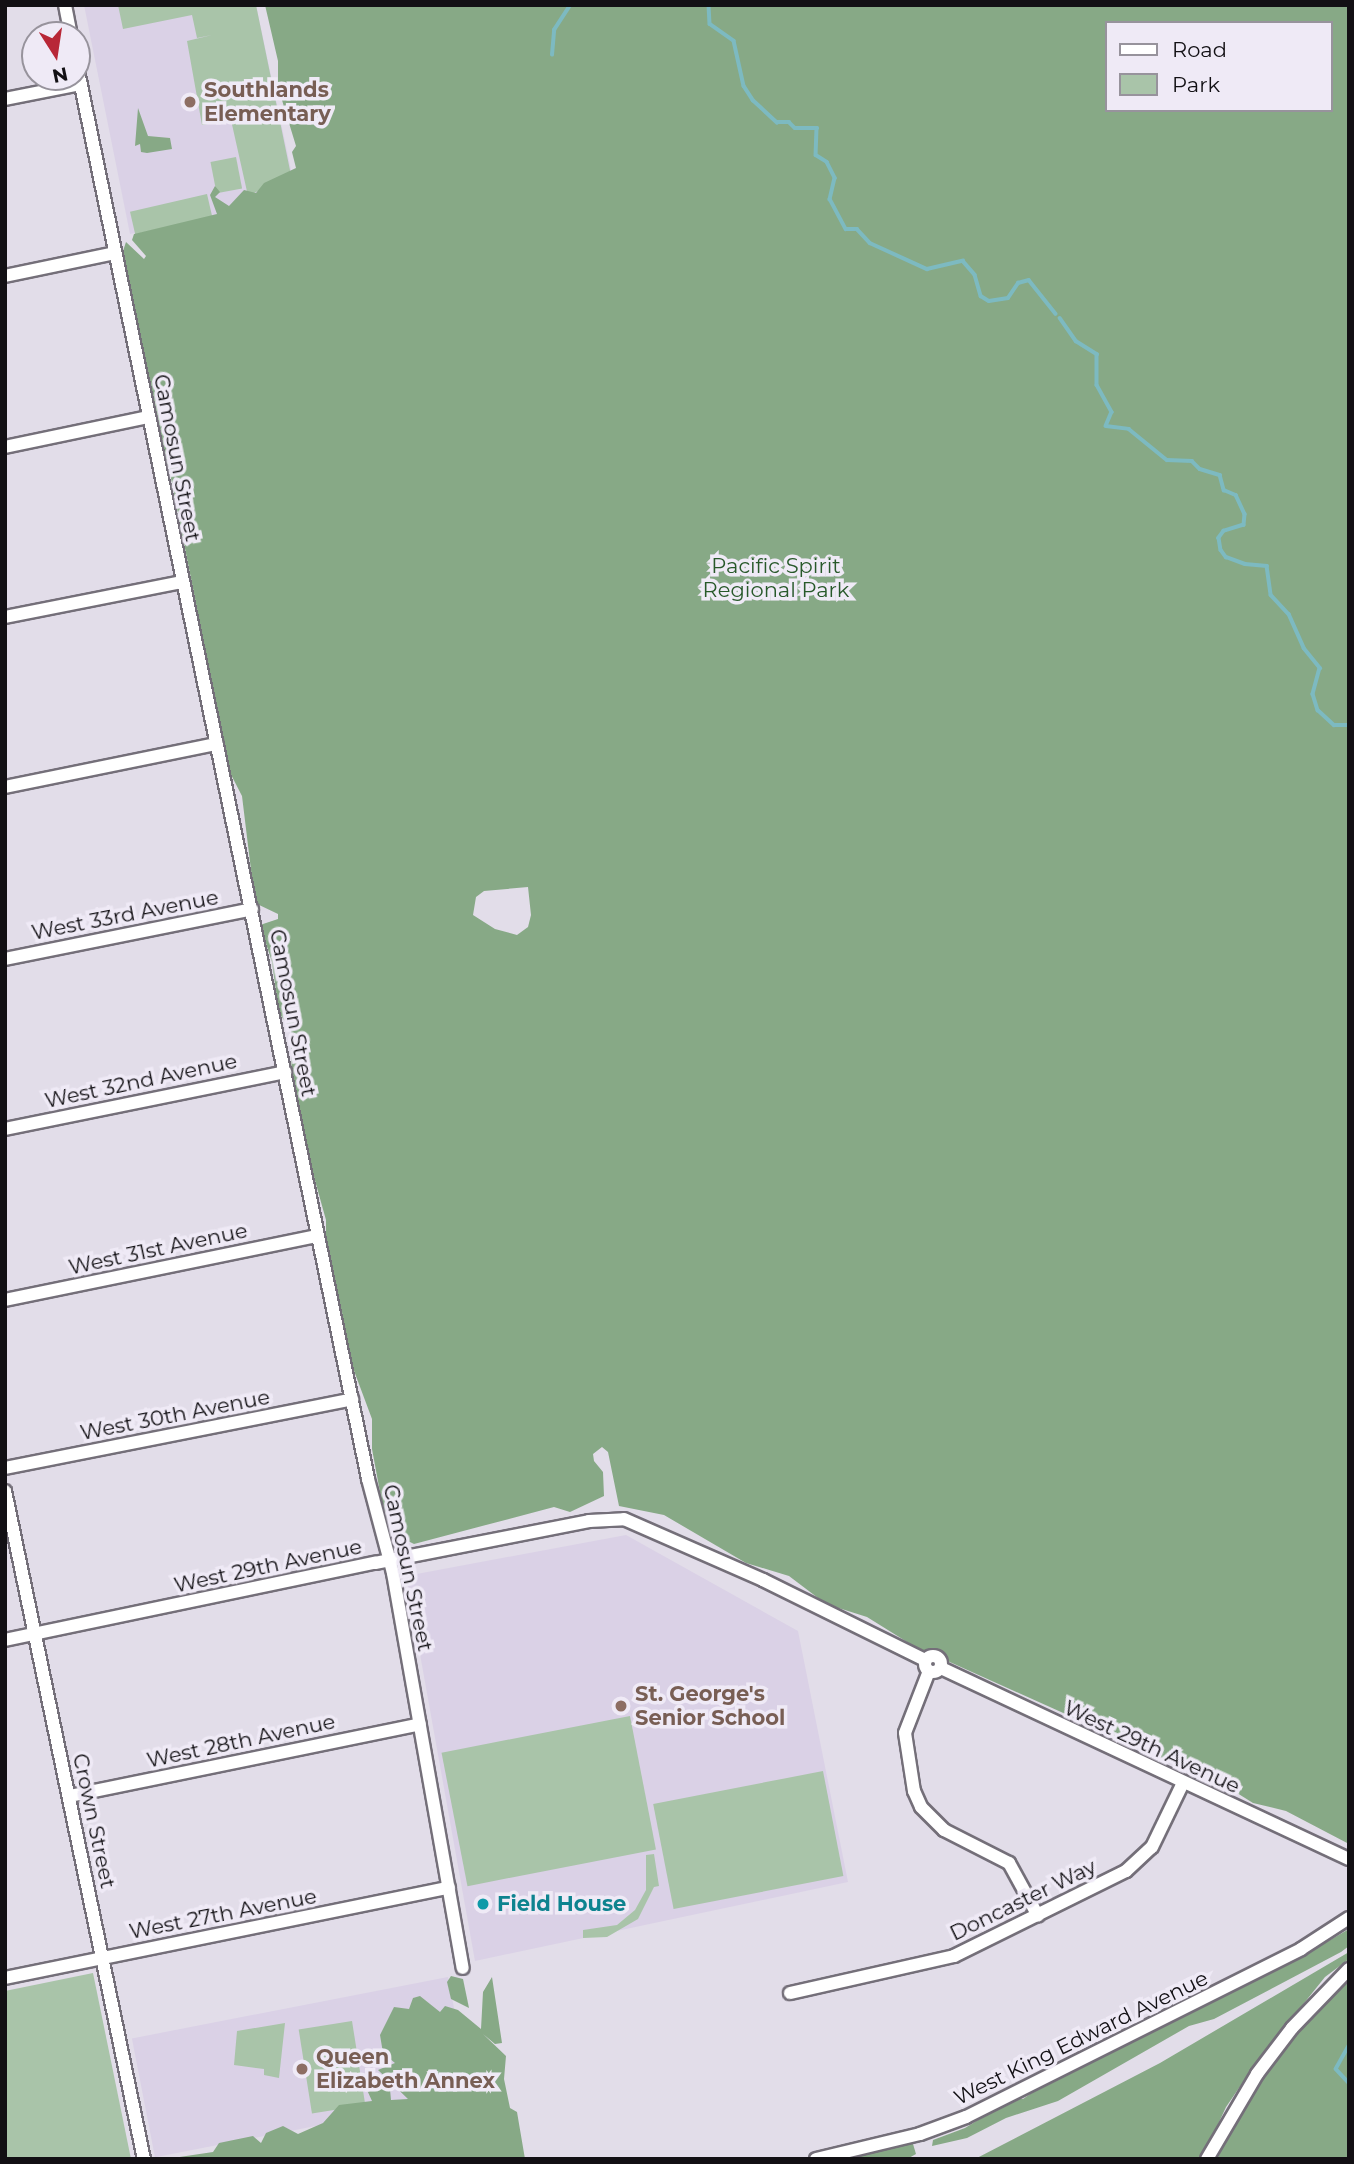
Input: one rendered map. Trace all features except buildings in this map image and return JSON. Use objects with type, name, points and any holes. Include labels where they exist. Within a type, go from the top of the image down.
[{"type":"street","points":[[5,99],[45,91]]},
{"type":"street","name":"Camosun Street","points":[[81,91],[182,582],[253,909],[352,1399],[390,1561],[463,1968]]},
{"type":"street","points":[[5,276],[115,253]]},
{"type":"street","points":[[5,447],[149,417]]},
{"type":"street","points":[[5,617],[182,582]]},
{"type":"street","points":[[5,787],[217,744]]},
{"type":"street","name":"West 33rd Avenue","points":[[5,959],[253,909]]},
{"type":"street","name":"West 32nd Avenue","points":[[5,1129],[285,1072]]},
{"type":"street","name":"West 31st Avenue","points":[[5,1300],[318,1236]]},
{"type":"street","name":"West 30th Avenue","points":[[5,1468],[352,1399]]},
{"type":"street","name":"Crown Street","points":[[5,1491],[144,2159]]},
{"type":"street","name":"West 29th Avenue","points":[[5,1640],[589,1521],[624,1519],[763,1580],[932,1666],[1349,1859]]},
{"type":"street","points":[[932,1666],[905,1733],[914,1791],[921,1807],[944,1830],[1009,1863],[1038,1916]]},
{"type":"street","name":"West 28th Avenue","points":[[70,1796],[420,1724]]},
{"type":"street","name":"Doncaster Way","points":[[790,1993],[954,1956],[1038,1916],[1139,1862],[1152,1847],[1183,1783]]},
{"type":"street","name":"West 27th Avenue","points":[[5,1978],[449,1888]]},
{"type":"street","name":"West King Edward Avenue","points":[[816,2159],[920,2134],[967,2117],[1301,1950],[1349,1918]]},
{"type":"street","points":[[1207,2159],[1257,2074],[1292,2028],[1349,1969]]},
{"type":"shaded area","name":"Southlands Elementary","points":[[84,5],[256,5],[297,198],[130,234],[91,40],[91,21],[87,21]]},
{"type":"shaded area","name":"St. George's Senior School","points":[[626,1535],[798,1631],[848,1882],[475,1961],[406,1576]]},
{"type":"shaded area","name":"Queen Elizabeth Annex","points":[[448,1977],[471,2096],[155,2157],[132,2038]]},
{"type":"green space","points":[[118,5],[256,5],[291,175],[248,196],[231,120],[202,125],[187,41],[212,35],[197,38],[192,15],[123,29]]},
{"type":"green space","name":"Pacific Spirit Regional Park","points":[[265,5],[1349,5],[1349,1844],[1286,1811],[1253,1803],[1194,1766],[1159,1757],[1151,1742],[1130,1743],[912,1645],[867,1617],[826,1604],[789,1576],[746,1563],[664,1515],[619,1506],[608,1452],[602,1447],[593,1454],[594,1461],[603,1472],[604,1496],[570,1512],[554,1507],[414,1544],[406,1540],[398,1525],[385,1519],[372,1449],[372,1419],[347,1352],[342,1312],[326,1262],[326,1220],[292,1098],[291,1030],[279,1013],[272,962],[260,925],[278,919],[278,914],[255,903],[242,796],[223,759],[213,689],[169,468],[157,444],[122,254],[126,242],[144,259],[146,256],[132,240],[134,234],[217,214],[210,195],[215,186],[220,192],[215,197],[229,206],[244,190],[256,193],[264,183],[296,168],[292,152],[296,146],[278,87],[278,61]],"holes":[[[528,887],[531,915],[528,927],[517,935],[495,929],[473,915],[476,897],[484,891]]]},
{"type":"green space","points":[[138,108],[148,136],[170,138],[172,149],[147,153],[141,152],[140,144],[135,146]]},
{"type":"green space","points":[[236,157],[242,188],[217,193],[210,162]]},
{"type":"green space","points":[[207,194],[212,216],[135,234],[130,212]]},
{"type":"green space","points":[[630,1716],[656,1850],[467,1886],[442,1753]]},
{"type":"green space","points":[[823,1771],[843,1876],[674,1909],[653,1804]]},
{"type":"green space","points":[[654,1854],[659,1886],[654,1887],[638,1919],[607,1937],[583,1938],[583,1930],[617,1925],[635,1910],[646,1890],[646,1855]]},
{"type":"green space","points":[[1349,1929],[1349,1946],[1341,1952],[1214,2019],[1189,2026],[1058,2101],[1006,2118],[967,2138],[932,2146],[933,2140],[965,2128],[1014,2098],[1023,2099],[1052,2079],[1308,1953]]},
{"type":"green space","points":[[1349,1952],[1349,1959],[1325,1977],[1256,2063],[1226,2107],[1202,2159],[975,2159],[1160,2063]]},
{"type":"green space","points":[[93,1973],[131,2159],[5,2159],[5,1991]]},
{"type":"green space","points":[[451,1976],[463,1979],[469,2008],[451,1999],[447,1982]]},
{"type":"green space","points":[[492,1977],[502,2043],[495,2044],[483,2034],[506,2056],[504,2079],[510,2108],[517,2112],[525,2159],[166,2159],[213,2152],[219,2143],[253,2136],[261,2143],[266,2133],[283,2126],[298,2134],[323,2123],[339,2105],[372,2101],[367,2090],[379,2080],[390,2089],[391,2100],[408,2099],[378,2070],[395,2063],[383,2053],[380,2035],[394,2007],[409,2009],[413,1998],[420,1996],[440,2012],[445,2006],[458,2010],[481,2029],[483,1992]]},
{"type":"green space","points":[[1349,1981],[1349,2159],[1217,2159],[1257,2081],[1289,2039]]},
{"type":"green space","points":[[352,2021],[365,2105],[312,2113],[299,2029]]},
{"type":"green space","points":[[285,2023],[279,2078],[264,2075],[264,2069],[234,2065],[237,2031]]},
{"type":"green space","points":[[902,2140],[913,2144],[916,2154],[907,2159],[844,2159]]},
{"type":"waterway","points":[[552,55],[554,30],[570,5]]},
{"type":"waterway","points":[[709,5],[710,24],[734,41],[744,86],[753,100],[777,122],[789,122],[795,128],[817,128],[816,155],[827,162],[835,178],[830,199],[846,229],[857,229],[870,243],[927,269],[963,261],[975,275],[981,296],[989,301],[1008,298],[1018,283],[1029,280],[1056,314]]},
{"type":"waterway","points":[[1060,318],[1076,341],[1097,354],[1097,385],[1112,412],[1106,426],[1129,429],[1167,460],[1192,461],[1200,469],[1220,475],[1224,490],[1236,495],[1245,514],[1244,525],[1224,531],[1219,538],[1221,550],[1226,557],[1245,564],[1267,566],[1271,595],[1289,614],[1304,648],[1320,668],[1313,694],[1318,710],[1334,725],[1349,725]]},
{"type":"waterway","points":[[1349,2046],[1336,2069],[1349,2083]]},
{"type":"place","name":"Southlands Elementary","points":[[190,102]]},
{"type":"place","name":"St. George's Senior School","points":[[621,1706]]},
{"type":"place","name":"Field House","points":[[483,1904]]},
{"type":"place","name":"Queen Elizabeth Annex","points":[[302,2069]]}]
